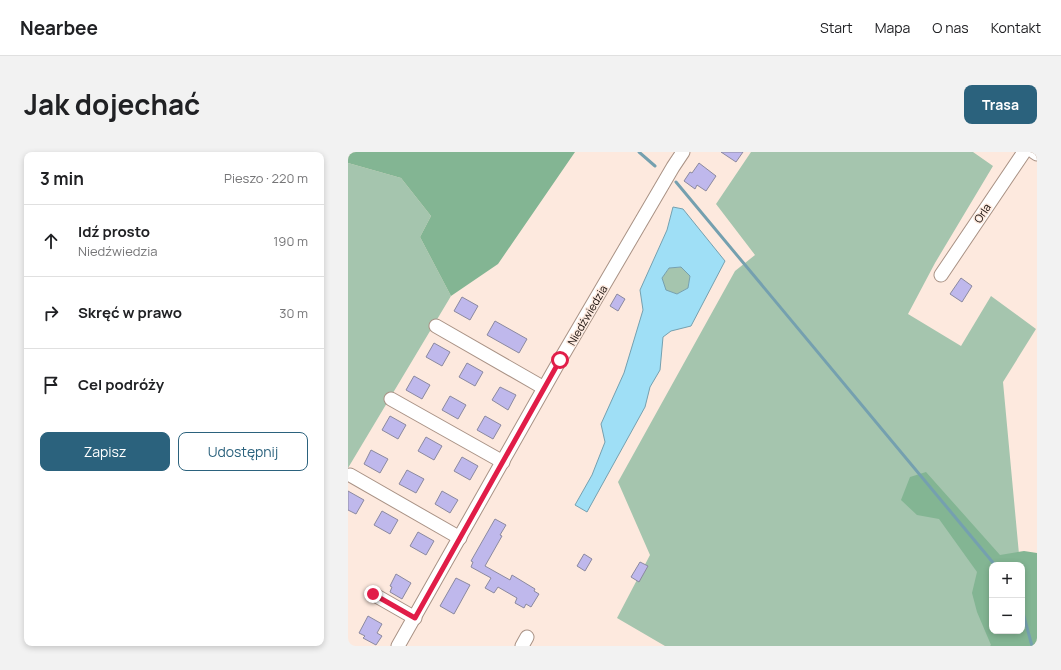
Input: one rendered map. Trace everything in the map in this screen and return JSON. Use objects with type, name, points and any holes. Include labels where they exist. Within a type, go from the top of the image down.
[{"type":"street","name":"Niedźwiedzia","points":[[398,646],[544,388],[665,180],[683,152]]},
{"type":"street","name":"Orla","points":[[941,275],[1024,152]]},
{"type":"street","points":[[436,326],[544,388]]},
{"type":"street","points":[[391,399],[503,462]]},
{"type":"street","points":[[350,475],[460,538]]},
{"type":"street","points":[[373,594],[415,618]]},
{"type":"green space","points":[[348,152],[575,152],[498,264],[451,296],[420,237],[431,216],[401,178],[348,163]]},
{"type":"green space","points":[[751,152],[973,152],[993,166],[935,263],[908,314],[961,346],[991,296],[1036,329],[1003,382],[1020,562],[989,562],[989,634],[1025,634],[1037,646],[665,646],[617,618],[650,555],[618,482],[735,271],[755,255],[716,204]]},
{"type":"green space","points":[[348,163],[401,178],[431,216],[420,237],[451,296],[348,468]]},
{"type":"green space","points":[[681,267],[690,276],[688,288],[677,294],[665,290],[662,278],[669,268]]},
{"type":"green space","points":[[926,472],[1000,555],[1024,551],[1037,553],[1037,646],[990,646],[991,645],[977,612],[972,593],[977,572],[939,519],[917,515],[901,500],[910,477]]},
{"type":"water","points":[[673,207],[683,209],[725,261],[691,326],[671,331],[663,337],[660,370],[650,387],[645,407],[587,512],[575,505],[592,475],[605,442],[601,424],[624,373],[643,310],[640,290],[667,230]],"holes":[[[681,267],[690,276],[688,288],[677,294],[666,290],[662,278],[669,268]]]},
{"type":"building","points":[[721,152],[743,152],[736,162]]},
{"type":"building","points":[[699,163],[716,176],[706,191],[697,185],[695,189],[684,181]]},
{"type":"building","points":[[961,278],[972,286],[962,302],[950,294]]},
{"type":"building","points":[[617,294],[625,299],[618,311],[610,306]]},
{"type":"building","points":[[462,297],[478,306],[470,320],[454,311]]},
{"type":"building","points":[[495,321],[527,339],[519,353],[487,335]]},
{"type":"building","points":[[434,343],[450,352],[442,366],[426,357]]},
{"type":"building","points":[[467,363],[483,372],[475,386],[459,377]]},
{"type":"building","points":[[414,376],[430,385],[422,399],[406,390]]},
{"type":"building","points":[[500,387],[516,395],[508,410],[492,400]]},
{"type":"building","points":[[450,396],[466,405],[458,419],[442,410]]},
{"type":"building","points":[[390,416],[406,425],[398,439],[382,430]]},
{"type":"building","points":[[485,416],[501,425],[493,439],[477,430]]},
{"type":"building","points":[[426,437],[442,446],[434,460],[418,451]]},
{"type":"building","points":[[371,450],[388,459],[380,473],[364,464]]},
{"type":"building","points":[[462,457],[478,466],[470,480],[454,471]]},
{"type":"building","points":[[407,470],[424,479],[416,493],[399,484]]},
{"type":"building","points":[[348,491],[364,500],[356,514],[348,510]]},
{"type":"building","points":[[442,491],[458,500],[450,513],[435,504]]},
{"type":"building","points":[[382,511],[398,520],[390,534],[374,525]]},
{"type":"building","points":[[495,519],[506,525],[500,535],[502,536],[485,566],[510,580],[512,575],[535,589],[534,591],[539,594],[531,607],[526,604],[524,608],[515,603],[517,598],[498,587],[494,593],[485,588],[491,578],[471,567],[473,562],[471,561]]},
{"type":"building","points":[[418,532],[434,541],[426,555],[410,546]]},
{"type":"building","points":[[584,554],[592,559],[585,571],[577,566]]},
{"type":"building","points":[[640,562],[648,566],[639,582],[631,577]]},
{"type":"building","points":[[396,574],[411,583],[402,599],[390,592],[392,587],[390,586]]},
{"type":"building","points":[[456,578],[470,585],[454,614],[440,606]]},
{"type":"building","points":[[368,616],[382,624],[377,633],[382,636],[376,645],[363,638],[365,636],[359,633]]},
{"type":"waterway","points":[[639,152],[655,166]]},
{"type":"waterway","points":[[676,182],[993,562]]},
{"type":"waterway","points":[[1025,620],[1032,646]]},
{"type":"route","points":[[373,594],[415,618],[560,360]]}]
